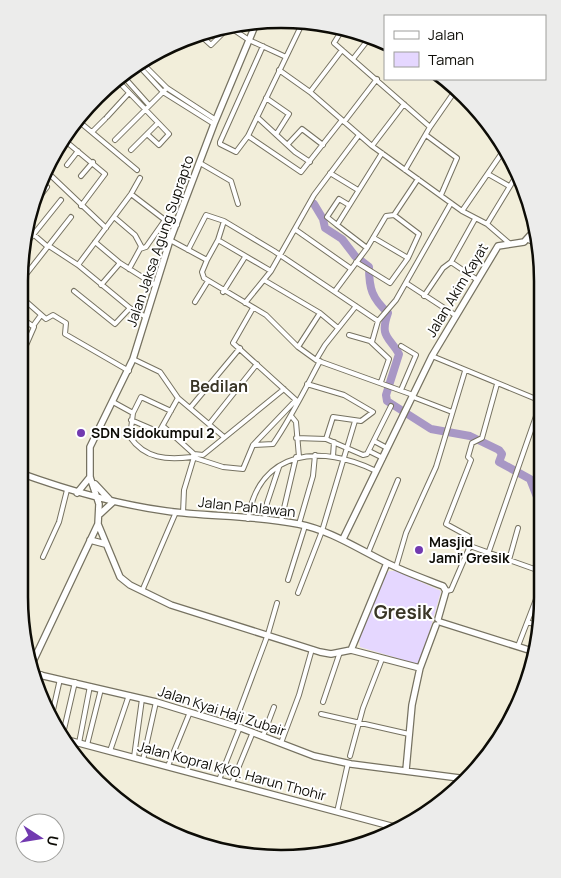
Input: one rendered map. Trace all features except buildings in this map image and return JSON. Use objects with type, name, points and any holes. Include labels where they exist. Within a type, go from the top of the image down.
[{"type":"main road","name":"Jalan Jaksa Agung Suprapto","points":[[35,658],[98,524],[100,514],[98,498],[90,477],[90,447],[129,371],[170,240],[215,122],[254,29]]},
{"type":"main road","name":"Jalan Akim Kayat","points":[[343,539],[432,356],[476,279],[497,247],[528,240]]},
{"type":"main road","name":"Jalan Pahlawan","points":[[28,476],[67,490],[113,502],[183,513],[281,521],[302,525],[343,539],[387,563],[443,586],[446,591]]},
{"type":"main road","points":[[90,477],[100,491],[113,502],[100,514],[95,500],[78,493],[90,477]]},
{"type":"main road","points":[[98,524],[105,544],[122,579],[142,591],[187,610],[312,649],[331,654],[351,650],[420,668]]},
{"type":"main road","points":[[90,540],[105,544]]},
{"type":"main road","points":[[351,650],[387,563]]},
{"type":"main road","points":[[406,770],[412,705],[420,668],[438,622],[446,591]]},
{"type":"main road","points":[[438,622],[528,650]]},
{"type":"main road","name":"Jalan Kyai Haji Zubair","points":[[41,674],[156,702],[237,726],[310,755],[348,764],[457,778]]},
{"type":"main road","name":"Jalan Kopral KKO. Harun Thohir","points":[[72,741],[389,826]]},
{"type":"street","points":[[263,46],[220,142],[236,152],[248,136],[300,28]]},
{"type":"street","points":[[236,31],[249,40],[286,57]]},
{"type":"street","points":[[205,39],[211,45],[222,34]]},
{"type":"street","points":[[339,34],[334,42],[430,127]]},
{"type":"street","points":[[353,59],[366,43]]},
{"type":"street","points":[[310,92],[342,50]]},
{"type":"street","points":[[145,66],[167,88],[215,122]]},
{"type":"street","points":[[142,69],[163,92],[215,122]]},
{"type":"street","points":[[279,70],[310,92],[372,146],[462,211],[487,224],[509,243]]},
{"type":"street","points":[[248,136],[300,172],[377,79]]},
{"type":"street","points":[[126,80],[149,105]]},
{"type":"street","points":[[121,85],[169,135],[158,145],[146,134]]},
{"type":"street","points":[[115,140],[167,88]]},
{"type":"street","points":[[92,132],[129,93]]},
{"type":"street","points":[[405,170],[430,127],[452,95]]},
{"type":"street","points":[[266,98],[289,114],[277,133]]},
{"type":"street","points":[[372,146],[404,104]]},
{"type":"street","points":[[257,116],[310,162]]},
{"type":"street","points":[[131,150],[158,122]]},
{"type":"street","points":[[82,124],[138,170]]},
{"type":"street","points":[[288,144],[302,129],[322,146]]},
{"type":"street","points":[[245,303],[271,271],[296,230],[314,195],[359,135]]},
{"type":"street","points":[[426,135],[458,158],[441,195]]},
{"type":"street","points":[[68,143],[105,175],[81,206]]},
{"type":"street","points":[[67,165],[78,151]]},
{"type":"street","points":[[337,225],[382,153]]},
{"type":"street","points":[[462,211],[501,155]]},
{"type":"street","points":[[81,176],[92,162]]},
{"type":"street","points":[[200,163],[232,182],[238,204]]},
{"type":"street","points":[[330,173],[358,190]]},
{"type":"street","points":[[488,174],[509,186]]},
{"type":"street","points":[[51,176],[106,228]]},
{"type":"street","points":[[78,265],[131,194],[140,178]]},
{"type":"street","points":[[394,215],[418,179]]},
{"type":"street","points":[[487,224],[513,181]]},
{"type":"street","points":[[44,192],[48,187]]},
{"type":"street","points":[[131,194],[165,220],[176,225]]},
{"type":"street","points":[[349,204],[339,199],[327,217],[367,248]]},
{"type":"street","points":[[31,238],[61,200]]},
{"type":"street","points":[[372,342],[378,321],[382,314],[388,311],[406,283],[451,202]]},
{"type":"street","points":[[188,250],[206,215],[224,221],[378,321]]},
{"type":"street","points":[[334,291],[374,238],[386,216],[394,215],[419,233],[408,258],[390,283],[356,262]]},
{"type":"street","points":[[28,272],[72,217]]},
{"type":"street","points":[[114,217],[135,235],[141,246],[129,269]]},
{"type":"street","points":[[424,296],[451,262],[476,219]]},
{"type":"street","points":[[140,249],[146,247],[165,220]]},
{"type":"street","points":[[224,221],[218,240],[201,275],[208,281],[223,292],[266,315],[298,347],[318,360],[382,382],[452,412]]},
{"type":"street","points":[[296,230],[350,268]]},
{"type":"street","points":[[34,234],[78,265],[130,308],[146,317]]},
{"type":"street","points":[[374,238],[408,258]]},
{"type":"street","points":[[170,240],[207,260]]},
{"type":"street","points":[[218,240],[271,271]]},
{"type":"street","points":[[95,242],[120,263],[155,285]]},
{"type":"street","points":[[223,292],[245,257]]},
{"type":"street","points":[[451,262],[476,279]]},
{"type":"street","points":[[101,285],[120,263]]},
{"type":"street","points":[[264,280],[320,313],[338,328]]},
{"type":"street","points":[[195,302],[208,281]]},
{"type":"street","points":[[406,283],[455,315]]},
{"type":"street","points":[[74,291],[115,324],[130,308]]},
{"type":"street","points":[[28,304],[48,320],[52,315],[67,324],[65,334],[129,371]]},
{"type":"street","points":[[163,426],[193,456],[240,470],[246,464],[253,445],[297,400],[318,360],[338,328],[356,306]]},
{"type":"street","points":[[253,308],[233,341],[297,400]]},
{"type":"street","points":[[298,347],[320,313]]},
{"type":"street","points":[[28,340],[33,326],[41,315]]},
{"type":"street","points":[[28,323],[33,326]]},
{"type":"street","points":[[349,334],[372,342],[390,359],[382,382]]},
{"type":"street","points":[[400,346],[416,355],[401,390]]},
{"type":"street","points":[[190,408],[240,348]]},
{"type":"street","points":[[432,356],[534,398]]},
{"type":"street","points":[[133,359],[160,372],[178,398],[210,423],[224,437]]},
{"type":"street","points":[[210,423],[257,364]]},
{"type":"street","points":[[396,567],[406,533],[436,467],[465,371]]},
{"type":"street","points":[[307,384],[344,395],[373,412],[367,419],[355,421],[334,417],[326,439]]},
{"type":"street","points":[[446,591],[451,590],[470,546],[468,536],[446,524],[468,471],[471,460],[468,457],[472,443],[479,440],[497,384]]},
{"type":"street","points":[[171,411],[141,397],[131,420],[130,437],[142,452],[174,459],[203,455],[284,389]]},
{"type":"street","points":[[131,420],[157,432],[163,426],[178,398]]},
{"type":"street","points":[[253,445],[272,445],[292,417],[297,400]]},
{"type":"street","points":[[113,402],[133,413]]},
{"type":"street","points":[[358,463],[363,455],[369,451],[391,406]]},
{"type":"street","points":[[281,521],[297,457],[296,422],[292,417]]},
{"type":"street","points":[[298,594],[322,531],[342,458],[355,421]]},
{"type":"street","points":[[488,554],[534,421]]},
{"type":"street","points":[[296,438],[326,439],[346,446],[363,455]]},
{"type":"street","points":[[374,441],[387,448]]},
{"type":"street","points":[[332,456],[334,442]]},
{"type":"street","points":[[369,451],[382,458]]},
{"type":"street","points":[[288,580],[313,476],[315,455]]},
{"type":"street","points":[[183,513],[184,490],[193,456]]},
{"type":"street","points":[[248,519],[252,500],[258,486],[279,466],[297,457],[332,456],[358,463],[376,471]]},
{"type":"street","points":[[265,520],[267,503],[279,466]]},
{"type":"street","points":[[368,553],[398,480]]},
{"type":"street","points":[[43,557],[59,522],[67,490]]},
{"type":"street","points":[[142,591],[176,512]]},
{"type":"street","points":[[509,560],[518,528]]},
{"type":"street","points":[[470,546],[534,569]]},
{"type":"street","points":[[219,780],[277,603]]},
{"type":"street","points":[[518,646],[533,608]]},
{"type":"street","points":[[528,622],[532,624]]},
{"type":"street","points":[[281,743],[299,695],[312,649]]},
{"type":"street","points":[[323,702],[340,652]]},
{"type":"street","points":[[350,756],[367,694],[382,659]]},
{"type":"street","points":[[53,708],[60,679]]},
{"type":"street","points":[[63,728],[74,682]]},
{"type":"street","points":[[79,743],[90,686]]},
{"type":"street","points":[[88,745],[101,688]]},
{"type":"street","points":[[110,751],[129,695]]},
{"type":"street","points":[[134,757],[142,699]]},
{"type":"street","points":[[143,760],[156,702]]},
{"type":"street","points":[[264,736],[274,707]]},
{"type":"street","points":[[168,766],[190,712]]},
{"type":"street","points":[[321,714],[410,734]]},
{"type":"street","points":[[232,783],[253,732]]},
{"type":"street","points":[[338,812],[348,764]]},
{"type":"green space","points":[[389,571],[396,571],[441,591],[421,661],[417,664],[360,647],[359,639],[384,576]]},
{"type":"waterway","points":[[314,204],[323,219],[325,228],[342,239],[355,256],[369,267],[372,293],[378,303],[388,313],[385,332],[399,354],[386,395],[387,401],[431,429],[470,436],[499,450],[502,454],[499,462],[530,479],[534,489]]},
{"type":"place","name":"SDN Sidokumpul 2","points":[[81,433]]},
{"type":"place","name":"Masjid Jami' Gresik","points":[[419,550]]},
{"type":"district","name":"Bedilan","points":[[219,386]]},
{"type":"district","name":"Gresik","points":[[403,612]]}]
